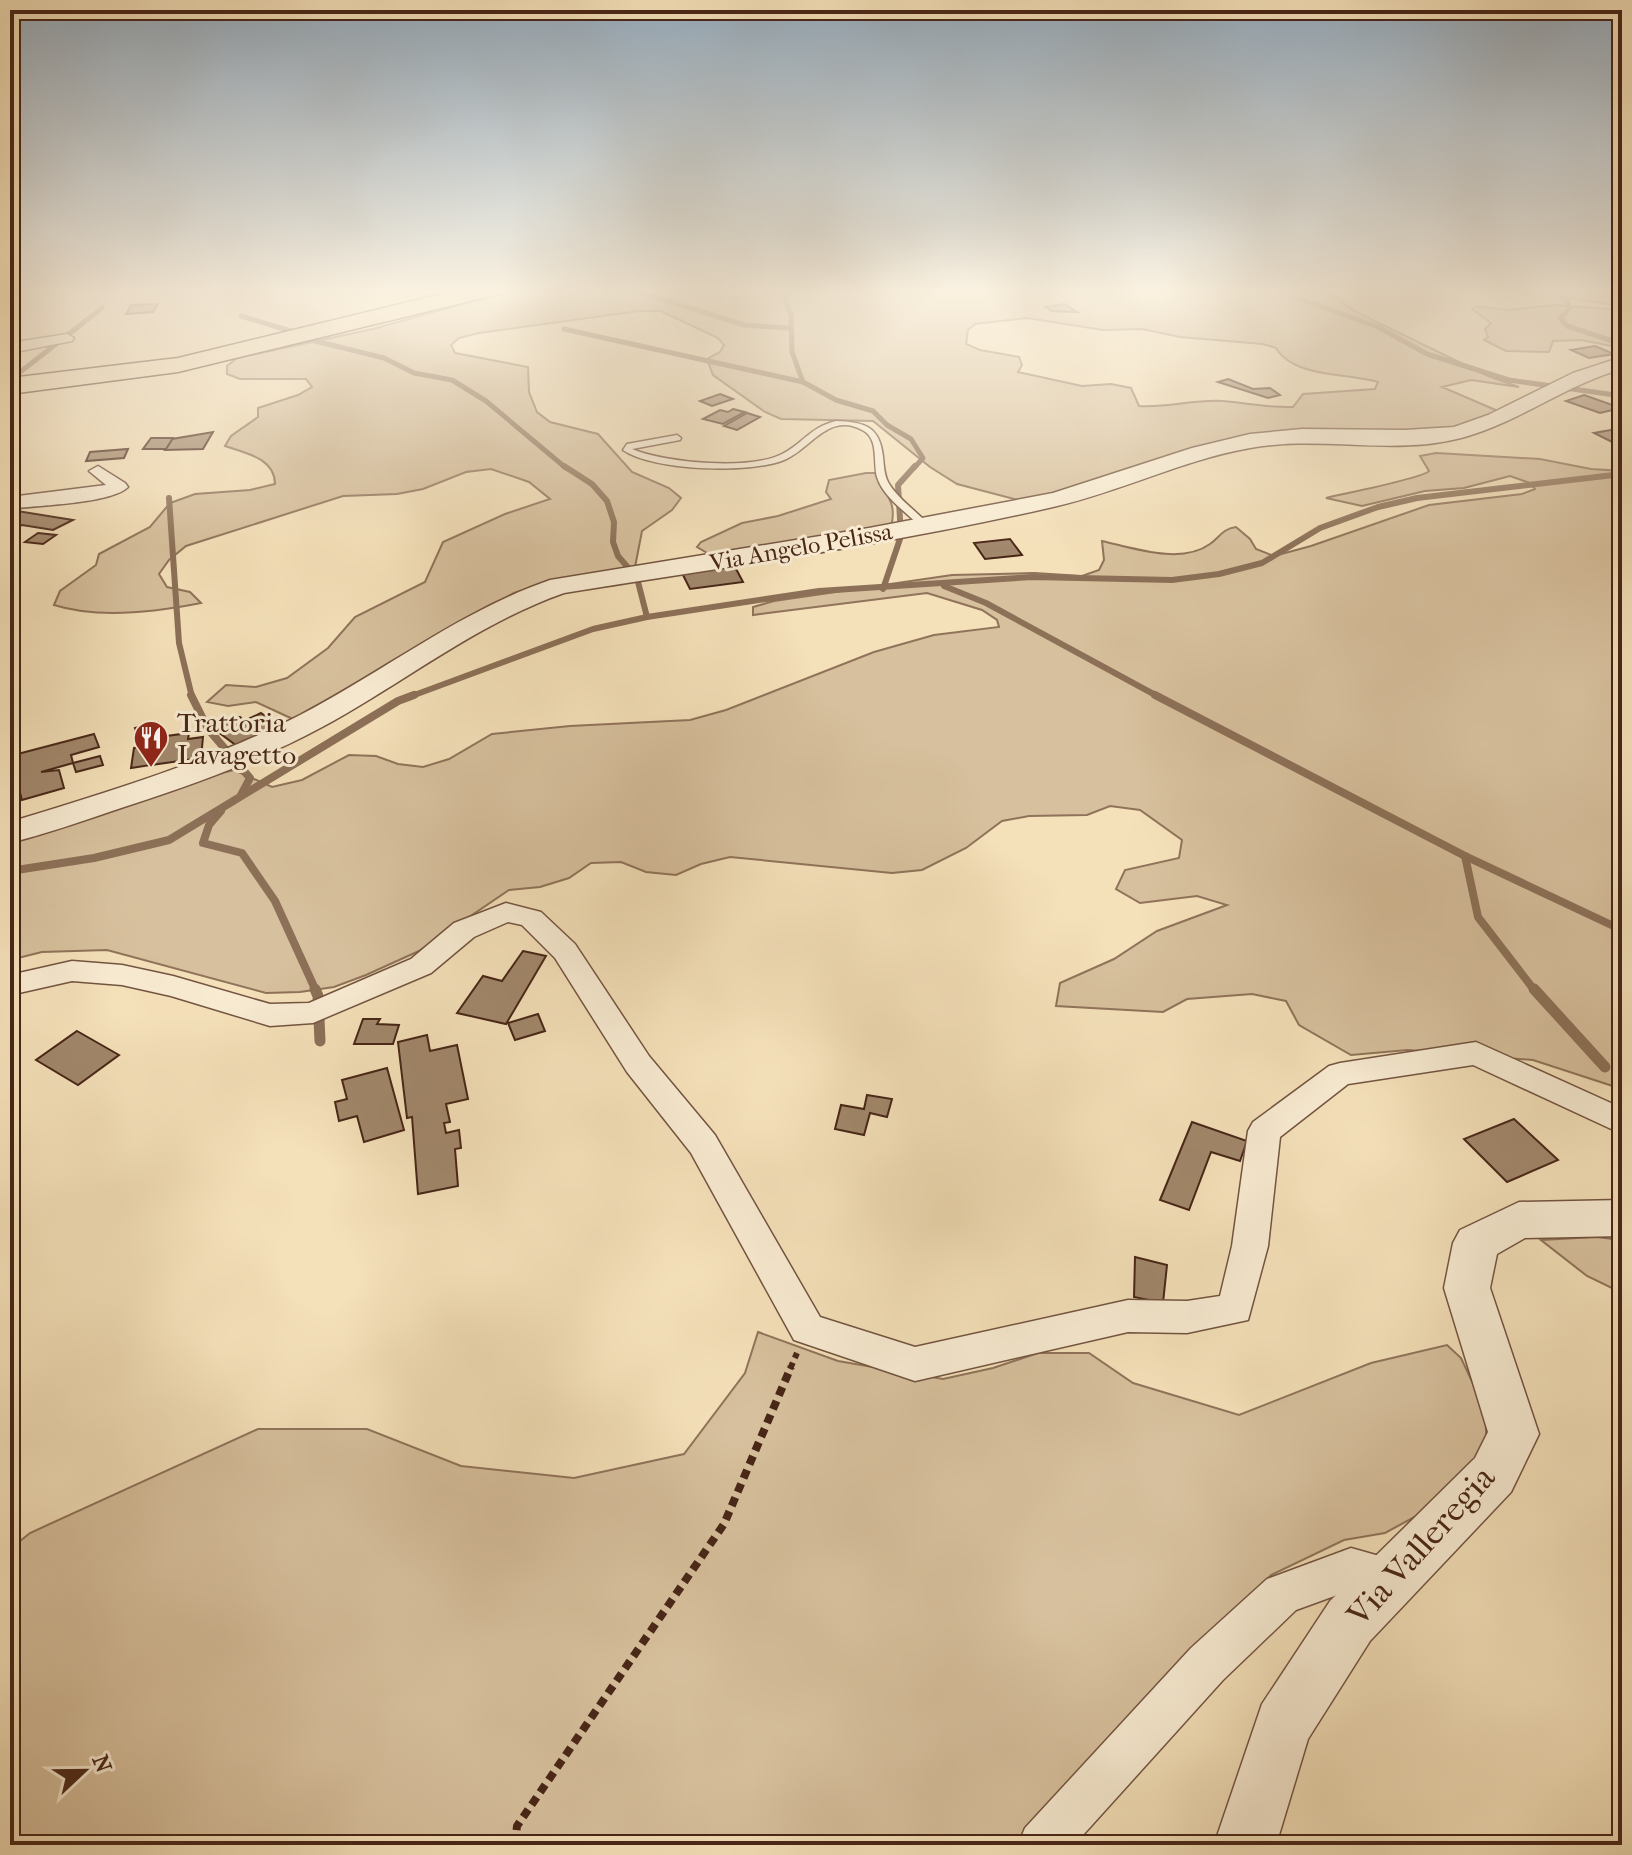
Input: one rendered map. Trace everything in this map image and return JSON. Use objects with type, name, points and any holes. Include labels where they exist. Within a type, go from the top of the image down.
[{"type":"highway","points":[[10,386],[93,376]]},
{"type":"street","name":"Via Angelo Pelissa","points":[[10,833],[245,754],[316,719],[448,637],[534,593],[559,586],[781,552],[1069,496],[1152,471],[1187,455],[1252,440],[1320,434],[1438,435],[1468,430],[1586,376]]},
{"type":"street","points":[[10,503],[104,492],[119,487],[118,483],[98,471]]},
{"type":"street","points":[[10,985],[72,971],[122,975],[173,986],[270,1015],[313,1013],[421,966],[464,930],[506,912],[531,918],[565,951],[638,1064],[703,1144],[807,1329],[915,1364],[1128,1316],[1187,1317],[1235,1309],[1250,1246],[1264,1131],[1340,1074],[1476,1053],[1622,1122]]},
{"type":"street","name":"Via Valleregia","points":[[1245,1845],[1283,1725],[1350,1621],[1493,1475],[1514,1434],[1467,1288],[1476,1243],[1519,1220],[1622,1218]]},
{"type":"street","points":[[1042,1845],[1207,1664],[1282,1594],[1351,1569],[1389,1578]]},
{"type":"lane","points":[[677,438],[630,446],[627,450],[659,459],[695,463],[758,462],[787,455],[821,428],[841,424],[868,430],[875,440],[885,485],[924,525]]},
{"type":"path","points":[[515,1845],[517,1826],[724,1524],[807,1329]]},
{"type":"shaded area","points":[[231,376],[528,376],[529,392],[537,412],[550,422],[598,434],[632,472],[669,488],[681,498],[672,510],[642,531],[635,567],[552,580],[514,593],[295,720],[256,702],[228,706],[207,702],[226,685],[256,687],[287,678],[328,648],[355,617],[425,582],[443,542],[505,514],[550,499],[529,482],[491,469],[466,472],[423,489],[397,494],[343,496],[186,546],[169,560],[159,574],[167,587],[190,592],[201,603],[108,613],[54,605],[60,591],[96,565],[99,554],[150,527],[170,503],[195,494],[250,490],[275,484],[274,475],[264,462],[225,446],[231,436],[258,417],[258,408],[312,387],[306,379],[240,379]]},
{"type":"shaded area","points":[[714,376],[1034,376],[1082,386],[1111,384],[1131,388],[1139,406],[1223,401],[1293,407],[1303,394],[1375,389],[1378,382],[1341,376],[1487,376],[1519,387],[1471,380],[1442,387],[1498,411],[1446,430],[1295,432],[1022,501],[957,484],[930,467],[873,421],[781,419],[765,412]]},
{"type":"shaded area","points":[[1436,453],[1540,459],[1591,469],[1622,471],[1622,1089],[1533,1060],[1408,1050],[1351,1055],[1299,1025],[1286,1001],[1252,994],[1187,999],[1163,1012],[1056,1006],[1060,983],[1114,959],[1157,931],[1227,905],[1197,896],[1140,903],[1116,889],[1125,870],[1179,858],[1182,840],[1140,810],[1110,806],[1087,815],[1029,816],[1002,821],[966,848],[922,870],[892,873],[730,857],[701,864],[676,875],[646,872],[621,862],[591,863],[569,878],[540,887],[509,890],[419,951],[366,975],[334,987],[300,992],[266,993],[107,950],[42,952],[10,960],[10,840],[187,781],[234,770],[272,787],[302,780],[349,755],[376,756],[398,764],[423,767],[449,759],[492,734],[570,726],[690,720],[726,710],[874,652],[934,635],[999,627],[997,620],[982,610],[927,593],[753,615],[753,607],[774,601],[952,575],[1034,573],[1082,576],[1099,570],[1104,560],[1102,541],[1142,551],[1185,553],[1210,544],[1224,531],[1236,527],[1256,549],[1274,556],[1429,505],[1522,494],[1535,489],[1530,483],[1510,476],[1464,488],[1425,491],[1362,506],[1326,498],[1424,474],[1429,471],[1420,456]]},
{"type":"shaded area","points":[[875,473],[889,498],[893,511],[891,527],[714,557],[697,547],[701,542],[742,523],[778,516],[831,499],[826,492],[829,480]]},
{"type":"shaded area","points":[[1596,1237],[1622,1240],[1622,1293],[1587,1276],[1541,1240]]},
{"type":"shaded area","points":[[758,1332],[838,1361],[943,1379],[993,1368],[1038,1353],[1089,1353],[1133,1383],[1239,1415],[1371,1363],[1447,1345],[1461,1358],[1485,1409],[1487,1452],[1453,1496],[1385,1533],[1344,1540],[1271,1575],[1077,1785],[1012,1845],[10,1845],[10,1549],[30,1533],[258,1429],[367,1429],[461,1466],[574,1478],[684,1454],[745,1373]]},
{"type":"building","points":[[1228,379],[1253,389],[1270,388],[1280,395],[1268,398],[1218,382]]},
{"type":"building","points":[[720,394],[733,399],[712,406],[700,401]]},
{"type":"building","points":[[1584,395],[1621,408],[1600,413],[1566,401]]},
{"type":"building","points":[[733,409],[745,412],[723,424],[703,419],[720,410],[728,412]]},
{"type":"building","points":[[747,413],[760,417],[737,430],[724,426]]},
{"type":"building","points":[[1622,428],[1620,446],[1594,433]]},
{"type":"building","points":[[213,432],[203,449],[165,450],[172,439]]},
{"type":"building","points":[[151,438],[173,438],[166,449],[143,449]]},
{"type":"building","points":[[128,449],[124,458],[86,461],[90,452]]},
{"type":"building","points":[[17,511],[73,520],[53,530],[22,525],[10,530],[10,515]]},
{"type":"building","points":[[38,533],[56,535],[43,544],[25,542]]},
{"type":"building","points":[[1010,539],[1022,555],[985,559],[974,543]]},
{"type":"building","points":[[734,565],[743,582],[690,589],[682,573]]},
{"type":"building","points":[[261,713],[280,726],[237,746],[214,729],[240,717],[244,721]]},
{"type":"building","points":[[158,723],[160,734],[138,739],[135,728]]},
{"type":"building","points":[[189,733],[188,739],[203,737],[201,758],[151,765],[152,738]]},
{"type":"building","points":[[94,734],[99,747],[71,755],[73,763],[41,772],[59,770],[64,788],[22,800],[10,756]]},
{"type":"building","points":[[152,746],[151,765],[131,768],[134,748]]},
{"type":"building","points":[[100,756],[103,765],[76,772],[73,763]]},
{"type":"building","points":[[523,951],[546,956],[506,1024],[457,1013],[483,976],[502,981]]},
{"type":"building","points":[[538,1014],[545,1031],[515,1040],[508,1023]]},
{"type":"building","points":[[363,1019],[380,1019],[377,1024],[399,1025],[393,1044],[354,1044]]},
{"type":"building","points":[[77,1031],[119,1055],[78,1085],[36,1060]]},
{"type":"building","points":[[427,1035],[430,1051],[457,1045],[468,1099],[446,1104],[450,1122],[444,1123],[446,1133],[459,1130],[461,1148],[455,1149],[458,1186],[418,1194],[412,1117],[407,1118],[398,1042]]},
{"type":"building","points":[[387,1068],[404,1130],[364,1142],[357,1116],[339,1121],[335,1102],[347,1099],[342,1080]]},
{"type":"building","points":[[867,1095],[892,1099],[887,1117],[870,1113],[864,1135],[835,1129],[841,1105],[864,1109]]},
{"type":"building","points":[[1514,1119],[1558,1160],[1507,1182],[1464,1139]]},
{"type":"building","points":[[1192,1122],[1247,1141],[1240,1161],[1211,1152],[1189,1210],[1160,1200]]},
{"type":"building","points":[[1135,1257],[1167,1265],[1163,1303],[1134,1297]]},
{"type":"waterway","points":[[10,380],[16,376]]},
{"type":"waterway","points":[[428,376],[452,380],[486,401],[566,468]]},
{"type":"waterway","points":[[774,376],[803,382]]},
{"type":"waterway","points":[[801,376],[803,382]]},
{"type":"waterway","points":[[1495,376],[1622,396]]},
{"type":"waterway","points":[[803,382],[836,400],[873,411],[887,425],[911,439],[923,458],[914,468]]},
{"type":"waterway","points":[[564,466],[592,484],[607,501],[614,522],[613,542],[618,556],[637,578],[647,617]]},
{"type":"waterway","points":[[884,587],[901,536],[898,485],[915,466]]},
{"type":"waterway","points":[[884,587],[1032,577],[1172,580],[1219,574],[1262,563],[1320,528],[1378,507],[1417,498],[1622,474]]},
{"type":"waterway","points":[[169,498],[179,643],[192,697]]},
{"type":"waterway","points":[[944,586],[986,603],[1159,697]]},
{"type":"waterway","points":[[647,617],[819,591],[884,587]]},
{"type":"waterway","points":[[409,697],[593,629],[647,617]]},
{"type":"waterway","points":[[10,871],[94,858],[169,840],[398,701],[414,695]]},
{"type":"waterway","points":[[1155,695],[1465,856]]},
{"type":"waterway","points":[[192,697],[208,729],[250,778],[241,795]]},
{"type":"waterway","points":[[221,811],[209,825],[203,843],[242,853],[275,901],[316,991]]},
{"type":"waterway","points":[[1465,856],[1622,930]]},
{"type":"waterway","points":[[1465,856],[1478,917],[1535,991]]},
{"type":"waterway","points":[[315,989],[320,1041]]},
{"type":"waterway","points":[[1534,989],[1605,1067]]},
{"type":"place","name":"Trattoria Lavagetto","points":[[151,769]]}]
